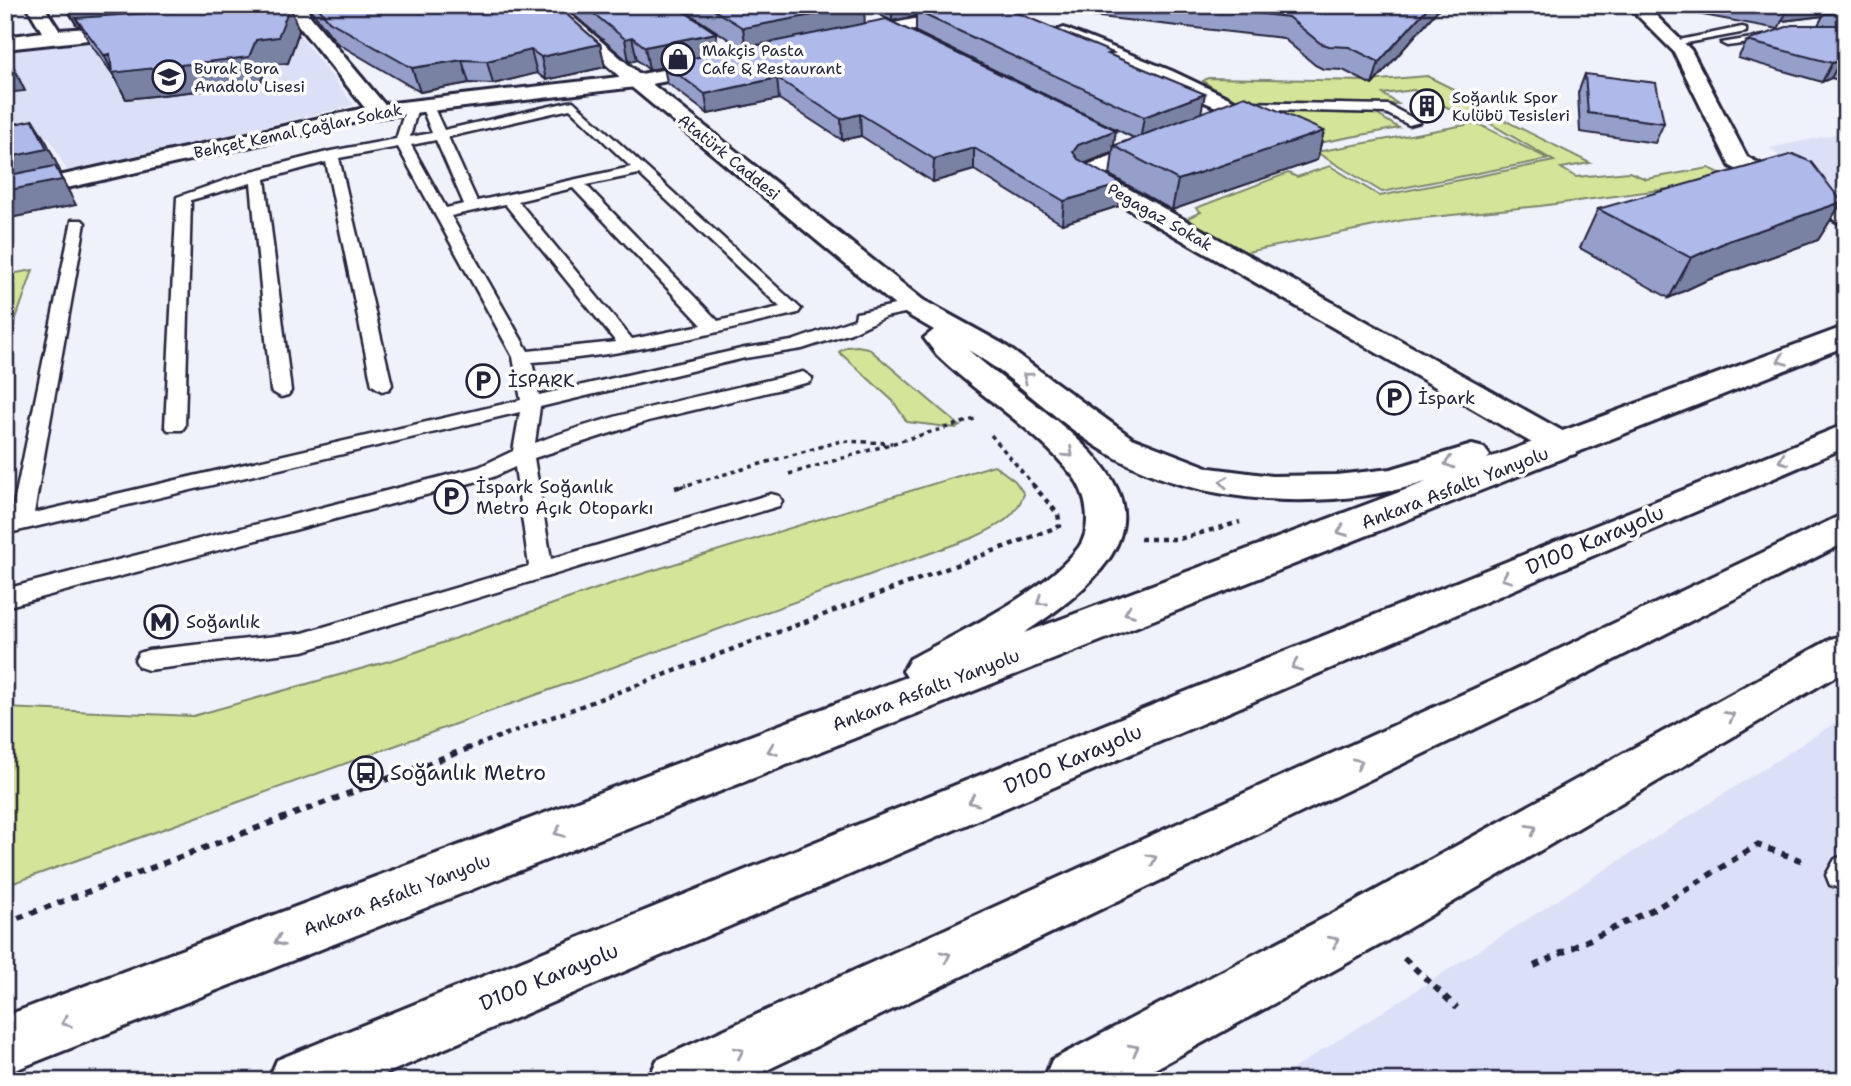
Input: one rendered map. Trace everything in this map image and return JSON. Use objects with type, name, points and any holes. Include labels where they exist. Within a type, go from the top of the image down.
[{"type":"main road","points":[[34,5],[54,36]]},
{"type":"main road","name":"Atatürk Caddesi","points":[[548,5],[636,82],[913,306]]},
{"type":"main road","points":[[1635,5],[1676,42],[1711,103],[1738,161],[1846,218]]},
{"type":"main road","points":[[835,41],[983,10]]},
{"type":"main road","points":[[220,24],[300,12],[379,111]]},
{"type":"main road","points":[[859,14],[912,42]]},
{"type":"main road","points":[[1042,26],[1165,75],[1228,105]]},
{"type":"main road","points":[[5,43],[54,36],[150,29]]},
{"type":"main road","name":"Behçet Kemal Çağlar Sokak","points":[[5,195],[379,111],[636,82],[733,53]]},
{"type":"main road","name":"Pegagaz Sokak","points":[[1228,105],[1216,123],[1128,147],[1085,174],[1563,446]]},
{"type":"main road","points":[[835,725],[1029,610],[1088,562],[1104,535],[1101,493],[1089,472],[1019,406],[953,355],[913,306]]},
{"type":"main road","points":[[913,306],[992,351],[1120,446],[1174,471],[1206,480],[1272,488],[1336,487],[1394,480],[1514,444],[1563,446]]},
{"type":"main road","name":"Ankara Asfaltı Yanyolu","points":[[5,1045],[1846,335]]},
{"type":"main road","name":"D100 Karayolu","points":[[298,1081],[1846,434]]},
{"type":"main road","points":[[678,1081],[1523,686],[1846,526]]},
{"type":"main road","points":[[1073,1081],[1368,923],[1846,650]]},
{"type":"lane","points":[[1676,42],[1753,29]]},
{"type":"lane","points":[[1727,43],[1787,36]]},
{"type":"lane","points":[[175,426],[184,197],[331,155],[441,135],[531,112],[573,105],[792,309],[714,327],[558,356],[522,357]]},
{"type":"lane","points":[[1228,105],[1388,109],[1415,122]]},
{"type":"lane","points":[[402,141],[419,107],[441,135],[472,206]]},
{"type":"lane","points":[[402,141],[522,357],[531,403],[523,453],[541,570]]},
{"type":"lane","points":[[331,155],[382,385]]},
{"type":"lane","points":[[442,212],[641,169]]},
{"type":"lane","points":[[257,174],[281,391]]},
{"type":"lane","points":[[576,183],[714,327]]},
{"type":"lane","points":[[508,198],[626,343]]},
{"type":"lane","points":[[77,223],[13,525],[745,353],[782,349],[913,306]]},
{"type":"lane","points":[[5,598],[486,472],[523,453],[587,433],[803,378]]},
{"type":"lane","points":[[148,660],[303,642],[771,501]]},
{"type":"path","points":[[843,459],[1019,406]]},
{"type":"path","points":[[5,923],[1060,526],[1058,514],[977,419]]},
{"type":"path","points":[[675,488],[841,441],[895,443]]},
{"type":"path","points":[[1104,535],[1179,539],[1213,530],[1262,511],[1267,506],[1272,488]]},
{"type":"path","points":[[1534,966],[1660,906],[1757,845],[1843,872]]},
{"type":"path","points":[[1368,923],[1457,1008]]},
{"type":"shaded area","name":"Burak Bora Anadolu Lisesi","points":[[291,24],[354,105],[68,173],[49,137],[5,147],[5,49],[132,34]]},
{"type":"shaded area","points":[[1846,132],[1846,206],[1820,193],[1770,148]]},
{"type":"shaded area","points":[[1846,716],[1846,1081],[1274,1081]]},
{"type":"green space","points":[[1427,76],[1479,102],[1474,103],[1488,113],[1464,116],[1414,90],[1383,94],[1398,104],[1231,100],[1203,81],[1208,78],[1368,81]]},
{"type":"green space","points":[[1262,111],[1376,114],[1399,128],[1308,145],[1318,155],[1314,157]]},
{"type":"green space","points":[[1492,114],[1590,163],[1561,168],[1576,177],[1629,172],[1646,179],[1709,168],[1735,180],[1540,206],[1404,220],[1242,253],[1183,220],[1201,212],[1196,208],[1288,173],[1297,177],[1330,166],[1380,196],[1554,161],[1479,117]]},
{"type":"green space","points":[[1476,123],[1549,159],[1382,192],[1316,152]]},
{"type":"green space","points":[[33,270],[5,350],[5,275]]},
{"type":"green space","points":[[847,347],[868,348],[960,426],[956,428],[907,422],[893,401],[839,352]]},
{"type":"green space","points":[[994,465],[1015,481],[1024,494],[1010,516],[975,537],[5,886],[5,708],[193,716],[396,659],[619,581]]},
{"type":"building","points":[[262,5],[290,6],[278,37],[256,40],[249,57],[112,73],[110,54],[104,55],[76,18]]},
{"type":"building","points":[[316,5],[556,5],[600,44],[541,57],[531,50],[487,61],[462,60],[412,68],[329,21]]},
{"type":"building","points":[[583,5],[674,5],[716,33],[645,47],[632,37],[625,39]]},
{"type":"building","points":[[706,5],[864,5],[743,28]]},
{"type":"building","points":[[945,5],[998,5],[1205,94],[1144,117],[916,11]]},
{"type":"building","points":[[1185,5],[1430,5],[1379,62],[1349,47],[1320,43],[1288,17]]},
{"type":"building","points":[[1846,6],[1846,14],[1824,14]]},
{"type":"building","points":[[886,19],[1116,130],[1078,145],[1073,152],[1078,159],[1122,184],[1064,201],[974,148],[934,159],[860,114],[841,119],[777,78],[705,94],[664,64]]},
{"type":"building","points":[[1792,25],[1846,25],[1846,61],[1832,63],[1747,41]]},
{"type":"building","points":[[5,54],[12,69],[5,69]]},
{"type":"building","points":[[1585,74],[1656,83],[1664,123],[1588,113]]},
{"type":"building","points":[[1245,96],[1324,131],[1178,180],[1114,146]]},
{"type":"building","points":[[33,120],[47,149],[5,158],[5,126]]},
{"type":"building","points":[[1793,154],[1811,162],[1842,202],[1728,241],[1691,258],[1598,209]]},
{"type":"building","points":[[55,166],[62,180],[5,191],[5,176]]},
{"type":"building","points":[[1679,1070],[1696,1081],[1675,1081]]},
{"type":"place","name":"Makçis Pasta Cafe & Restaurant","points":[[678,59]]},
{"type":"place","name":"Burak Bora Anadolu Lisesi","points":[[169,77]]},
{"type":"place","name":"Soğanlık Spor Kulübü Tesisleri","points":[[1427,106]]},
{"type":"place","name":"İSPARK","points":[[483,381]]},
{"type":"place","name":"İspark","points":[[1394,398]]},
{"type":"place","name":"İspark Soğanlık Metro Açık Otoparkı","points":[[451,497]]},
{"type":"place","name":"Soğanlık","points":[[161,622]]},
{"type":"place","name":"Soğanlık Metro","points":[[366,773]]}]
